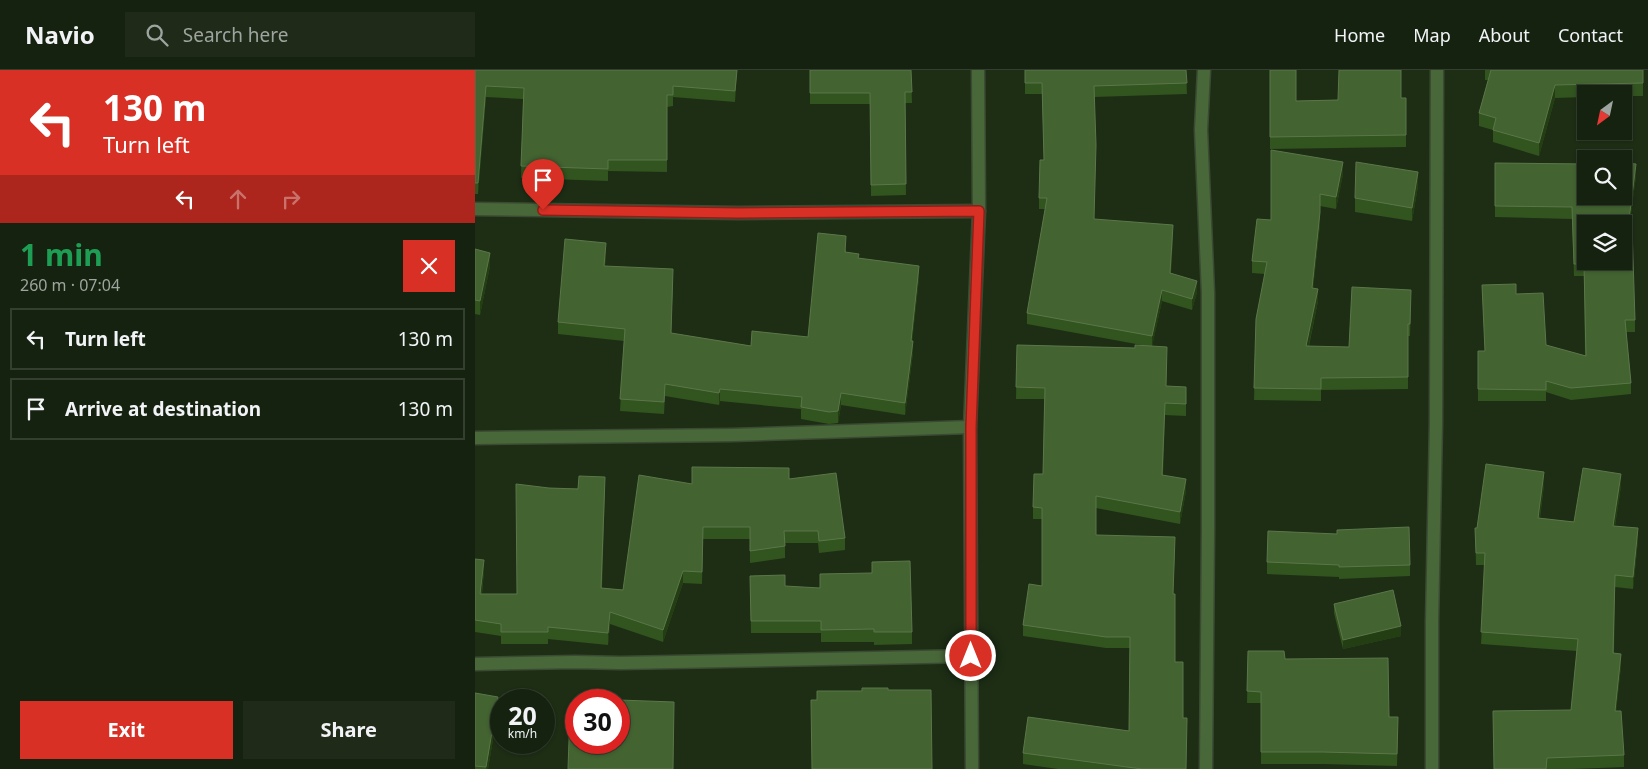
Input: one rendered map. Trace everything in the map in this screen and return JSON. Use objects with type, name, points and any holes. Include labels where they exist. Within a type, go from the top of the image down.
[{"type":"street","points":[[973,769],[971,427],[979,211],[978,70]]},
{"type":"street","points":[[1204,70],[1201,130],[1207,292],[1209,530],[1206,769]]},
{"type":"street","points":[[1432,769],[1432,632],[1436,423],[1437,70]]},
{"type":"street","points":[[475,209],[738,213],[979,211]]},
{"type":"street","points":[[475,438],[732,435],[971,427]]},
{"type":"street","points":[[475,664],[575,662],[621,664],[971,656]]},
{"type":"building","points":[[475,70],[737,70],[735,91],[673,86],[673,95],[667,95],[667,160],[608,160],[608,169],[521,166],[524,88],[486,86],[478,183],[475,183]]},
{"type":"building","points":[[810,70],[911,70],[912,92],[905,92],[906,184],[871,185],[870,93],[810,93]]},
{"type":"building","points":[[1025,70],[1186,70],[1187,83],[1094,86],[1096,145],[1094,219],[1173,225],[1170,273],[1197,281],[1192,299],[1162,290],[1152,336],[1027,313],[1047,198],[1039,198],[1040,160],[1044,160],[1042,83],[1025,83]]},
{"type":"building","points":[[1270,70],[1296,70],[1296,101],[1338,100],[1339,70],[1401,70],[1401,98],[1406,98],[1406,135],[1270,137]]},
{"type":"building","points":[[1491,70],[1643,70],[1643,83],[1555,85],[1539,143],[1493,130],[1496,118],[1479,113]]},
{"type":"building","points":[[1271,150],[1343,162],[1336,197],[1320,194],[1320,212],[1312,288],[1318,289],[1306,346],[1349,347],[1352,287],[1411,290],[1410,324],[1408,324],[1408,377],[1321,378],[1321,389],[1254,388],[1256,319],[1267,262],[1252,261],[1257,219],[1271,220]]},
{"type":"building","points":[[1356,162],[1418,172],[1412,208],[1355,198]]},
{"type":"building","points":[[1495,163],[1577,164],[1577,205],[1631,205],[1630,215],[1577,215],[1577,264],[1574,264],[1572,207],[1495,206]]},
{"type":"building","points":[[1632,164],[1636,164],[1632,196]]},
{"type":"building","points":[[1632,227],[1635,320],[1625,320],[1631,383],[1571,388],[1546,381],[1546,390],[1478,389],[1478,351],[1485,351],[1482,285],[1516,284],[1516,294],[1543,293],[1546,345],[1586,356],[1584,270],[1632,270]]},
{"type":"building","points":[[818,233],[846,236],[845,252],[859,254],[858,258],[919,266],[911,341],[913,341],[905,403],[841,393],[838,411],[829,412],[801,407],[802,397],[720,389],[719,393],[665,384],[664,402],[620,399],[625,329],[558,322],[565,239],[606,243],[604,266],[673,269],[671,333],[751,346],[752,331],[808,337]]},
{"type":"building","points":[[475,249],[490,253],[480,301],[475,300]]},
{"type":"building","points":[[1017,345],[1135,348],[1135,345],[1167,347],[1166,386],[1186,387],[1186,404],[1165,403],[1162,475],[1186,479],[1180,512],[1096,496],[1096,535],[1175,537],[1173,594],[1175,594],[1175,662],[1183,662],[1183,718],[1187,718],[1186,769],[1142,769],[1023,753],[1028,717],[1129,731],[1130,637],[1106,637],[1023,625],[1029,584],[1042,586],[1042,508],[1033,507],[1034,474],[1043,474],[1045,388],[1016,387]]},
{"type":"building","points":[[1486,464],[1544,472],[1538,518],[1574,522],[1583,468],[1621,474],[1613,526],[1638,528],[1633,577],[1615,575],[1613,653],[1621,654],[1615,711],[1621,711],[1624,755],[1547,758],[1546,769],[1494,769],[1493,711],[1571,710],[1578,639],[1481,632],[1485,553],[1476,553],[1475,528],[1477,528]]},
{"type":"building","points":[[692,467],[789,468],[789,479],[836,473],[845,538],[819,541],[818,531],[784,531],[785,546],[750,551],[750,527],[703,527],[702,572],[683,571],[663,630],[610,612],[608,633],[548,627],[548,632],[501,632],[501,624],[475,620],[475,559],[484,560],[480,594],[517,594],[516,484],[578,489],[579,476],[605,477],[601,588],[623,590],[639,475],[692,484]]},
{"type":"building","points":[[1409,527],[1410,565],[1339,567],[1339,565],[1267,562],[1268,531],[1337,534],[1337,530]]},
{"type":"building","points":[[910,561],[912,632],[874,632],[874,629],[821,630],[821,621],[751,621],[750,576],[785,575],[785,586],[820,588],[820,574],[872,573],[872,562]]},
{"type":"building","points":[[1393,590],[1401,626],[1343,640],[1334,604]]},
{"type":"building","points":[[1248,651],[1284,651],[1285,659],[1388,658],[1389,717],[1398,717],[1397,754],[1261,752],[1261,692],[1247,691]]},
{"type":"building","points":[[862,688],[931,690],[932,769],[812,769],[811,700],[817,700],[817,691],[862,691]]},
{"type":"building","points":[[475,693],[490,696],[490,744],[486,767],[475,766]]},
{"type":"building","points":[[630,700],[674,702],[673,769],[568,769],[569,754],[630,754]]},
{"type":"route","points":[[543,210],[738,213],[979,211],[971,427],[971,656]]}]
